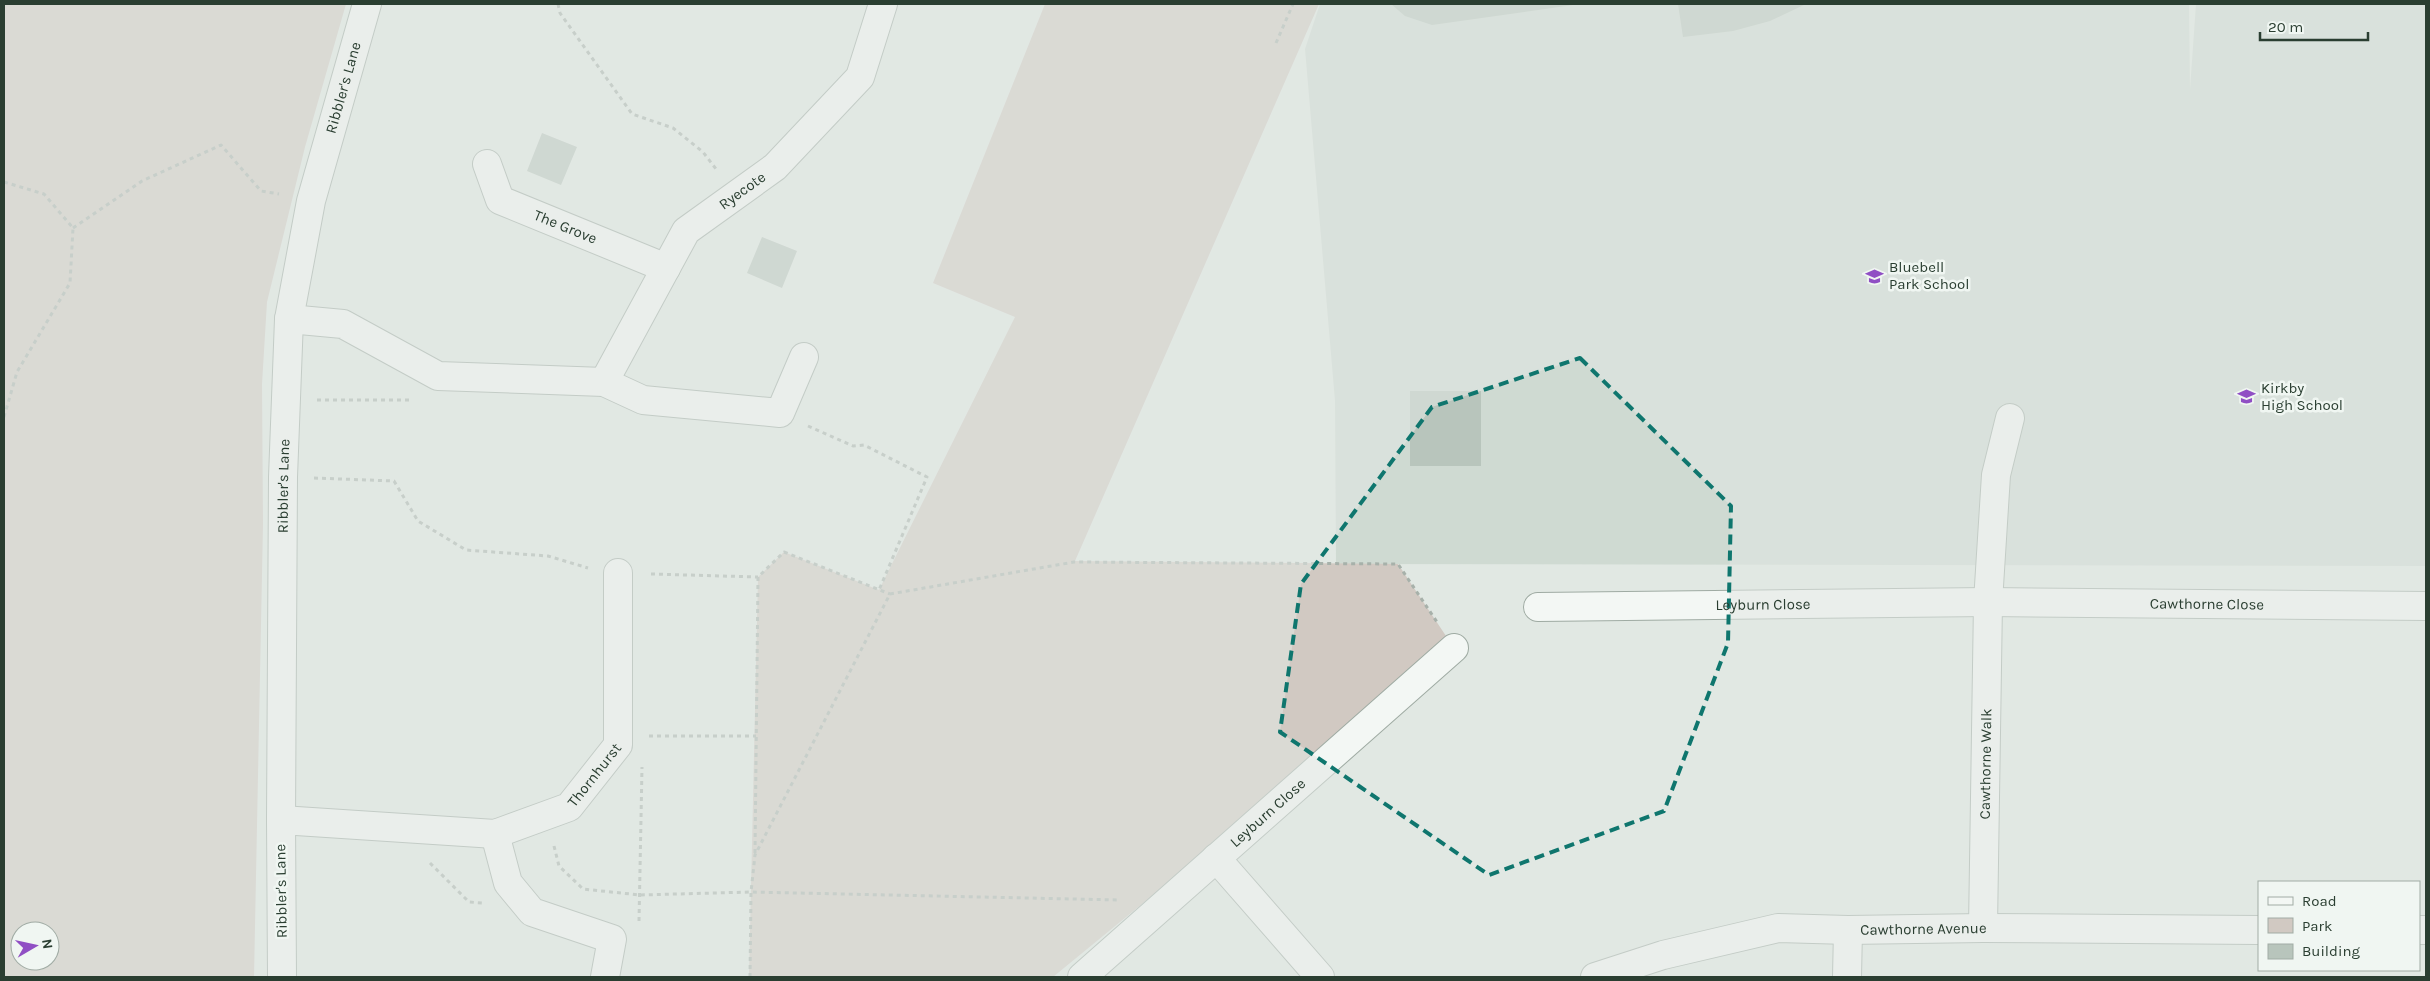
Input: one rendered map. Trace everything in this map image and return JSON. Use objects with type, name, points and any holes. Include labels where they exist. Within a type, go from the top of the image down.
[{"type":"street","name":"Ribbler's Lane","points":[[282,977],[283,477],[289,319],[311,201],[367,4]]},
{"type":"street","name":"Ryecote","points":[[604,382],[686,231],[775,167],[860,77],[883,4]]},
{"type":"street","name":"The Grove","points":[[487,164],[500,200],[666,268]]},
{"type":"street","points":[[289,319],[342,324],[438,376],[604,382],[643,400],[780,413],[804,357]]},
{"type":"street","name":"Cawthorne Walk","points":[[1983,928],[1988,602],[1996,475],[2010,418]]},
{"type":"street","name":"Thornhurst","points":[[281,820],[495,834],[569,807],[618,745],[618,573]]},
{"type":"street","name":"Cawthorne Close","points":[[1988,602],[2426,606]]},
{"type":"street","name":"Leyburn Close","points":[[1538,607],[1988,602]]},
{"type":"street","name":"Leyburn Close","points":[[1082,977],[1454,648]]},
{"type":"street","points":[[495,834],[508,884],[532,912],[612,939],[605,977]]},
{"type":"street","points":[[1216,858],[1320,977]]},
{"type":"street","name":"Cawthorne Avenue","points":[[1595,977],[1663,955],[1778,928],[1848,930],[1983,928],[2258,930]]},
{"type":"street","points":[[1848,930],[1848,977]]},
{"type":"path","points":[[558,4],[560,13],[632,114],[673,128],[703,152],[735,196]]},
{"type":"path","points":[[1276,43],[1293,4]]},
{"type":"path","points":[[72,228],[142,181],[221,145],[261,190],[311,201]]},
{"type":"path","points":[[4,182],[44,194],[72,228],[70,283],[17,372],[4,417]]},
{"type":"path","points":[[286,400],[440,400],[438,376]]},
{"type":"path","points":[[780,413],[853,446],[864,445],[927,477],[879,590]]},
{"type":"path","points":[[283,477],[394,480],[418,521],[466,550],[548,556],[603,572],[758,577]]},
{"type":"path","points":[[750,977],[751,892],[755,855],[758,577],[784,552],[890,594],[1074,562],[1398,564],[1454,648]]},
{"type":"path","points":[[755,855],[890,594]]},
{"type":"path","points":[[618,736],[756,736]]},
{"type":"path","points":[[639,922],[642,766]]},
{"type":"path","points":[[545,816],[559,866],[583,889],[640,895],[751,892],[1167,901]]},
{"type":"path","points":[[423,856],[469,902],[528,907]]},
{"type":"highlighted area","points":[[1580,358],[1731,506],[1728,643],[1664,811],[1489,875],[1280,732],[1301,584],[1432,407]]},
{"type":"shaded area","name":"Bluebell Park School","points":[[1320,4],[2189,4],[2190,89],[2196,4],[2426,4],[2426,566],[1336,564],[1335,401],[1305,49]]},
{"type":"green space","points":[[4,4],[346,4],[305,147],[267,302],[262,384],[263,524],[254,977],[4,977]]},
{"type":"green space","points":[[1045,4],[1319,4],[1075,561],[1398,564],[1454,648],[1053,977],[749,977],[758,577],[784,552],[879,590],[1015,317],[933,283]]},
{"type":"building","points":[[1391,4],[1573,5],[1432,25],[1405,16]]},
{"type":"building","points":[[1678,4],[1806,4],[1770,21],[1733,31],[1683,37]]},
{"type":"building","points":[[542,133],[577,147],[561,185],[527,171]]},
{"type":"building","points":[[762,237],[797,251],[782,288],[747,273]]},
{"type":"building","points":[[1410,391],[1481,391],[1481,466],[1410,466]]},
{"type":"place","name":"Bluebell Park School","points":[[1875,276]]},
{"type":"place","name":"Kirkby High School","points":[[2247,397]]}]
